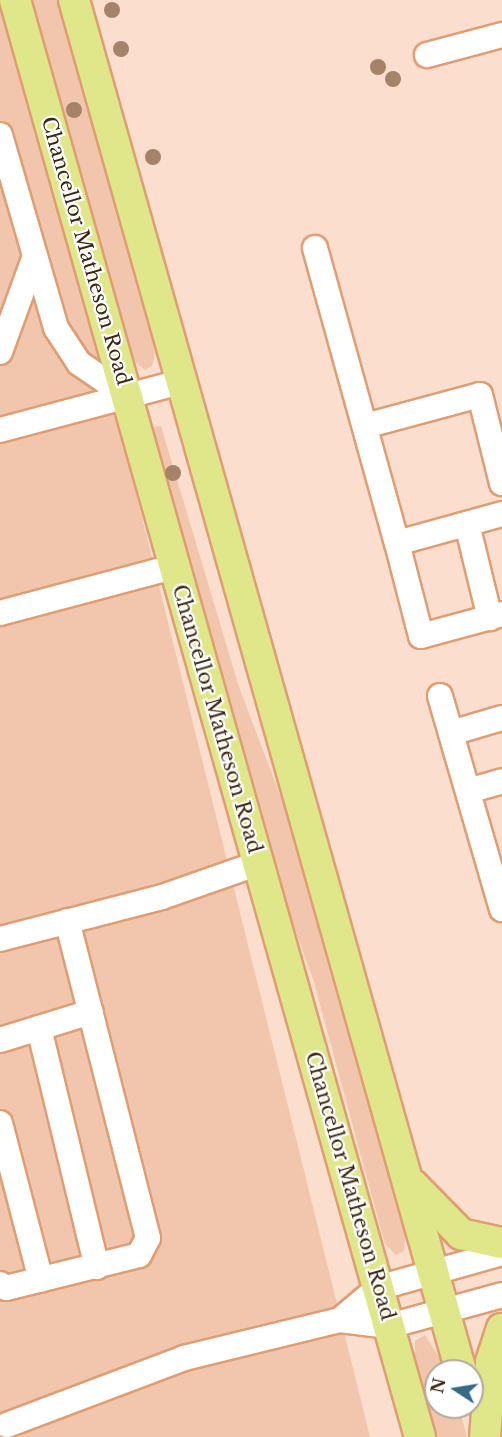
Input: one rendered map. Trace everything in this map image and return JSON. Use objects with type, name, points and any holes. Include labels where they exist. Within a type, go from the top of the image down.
[{"type":"main road","name":"Chancellor Matheson Road","points":[[15,0],[420,1437]]},
{"type":"main road","points":[[79,9],[181,382],[403,1173],[458,1359]]},
{"type":"main road","points":[[403,1173],[440,1218],[461,1234],[502,1244]]},
{"type":"main road","points":[[485,1437],[490,1362],[502,1329]]},
{"type":"main road","points":[[475,1419],[480,1437]]},
{"type":"street","points":[[427,55],[502,35]]},
{"type":"street","points":[[0,135],[61,336],[79,363],[127,396]]},
{"type":"street","points":[[315,248],[421,636],[496,616],[467,524]]},
{"type":"street","points":[[0,352],[35,256]]},
{"type":"street","points":[[0,430],[181,382]]},
{"type":"street","points":[[365,426],[480,395],[502,483]]},
{"type":"street","points":[[397,543],[502,514]]},
{"type":"street","points":[[0,613],[173,567]]},
{"type":"street","points":[[440,696],[500,893]]},
{"type":"street","points":[[451,734],[502,718]]},
{"type":"street","points":[[468,791],[502,781]]},
{"type":"street","points":[[0,939],[258,863]]},
{"type":"street","points":[[0,1284],[41,1280],[139,1255],[148,1238],[67,921]]},
{"type":"street","points":[[0,1040],[91,1012]]},
{"type":"street","points":[[39,1028],[97,1267]]},
{"type":"street","points":[[0,1123],[41,1280]]},
{"type":"street","points":[[340,1320],[378,1288],[502,1253]]},
{"type":"street","points":[[7,1425],[184,1358],[340,1320],[389,1326],[502,1295]]},
{"type":"shaded area","points":[[26,0],[60,0],[153,334],[156,351],[152,366],[145,370],[130,357]]},
{"type":"shaded area","points":[[0,6],[132,477],[370,1437],[0,1437]]},
{"type":"shaded area","points":[[161,426],[239,687],[301,850],[406,1228],[404,1251],[396,1255],[385,1244],[313,979],[259,829],[150,446],[153,427]]},
{"type":"shaded area","points":[[425,1335],[440,1359],[424,1359],[424,1412],[415,1374],[415,1341]]},
{"type":"shaded area","points":[[426,1419],[462,1419],[467,1437],[430,1437]]}]
